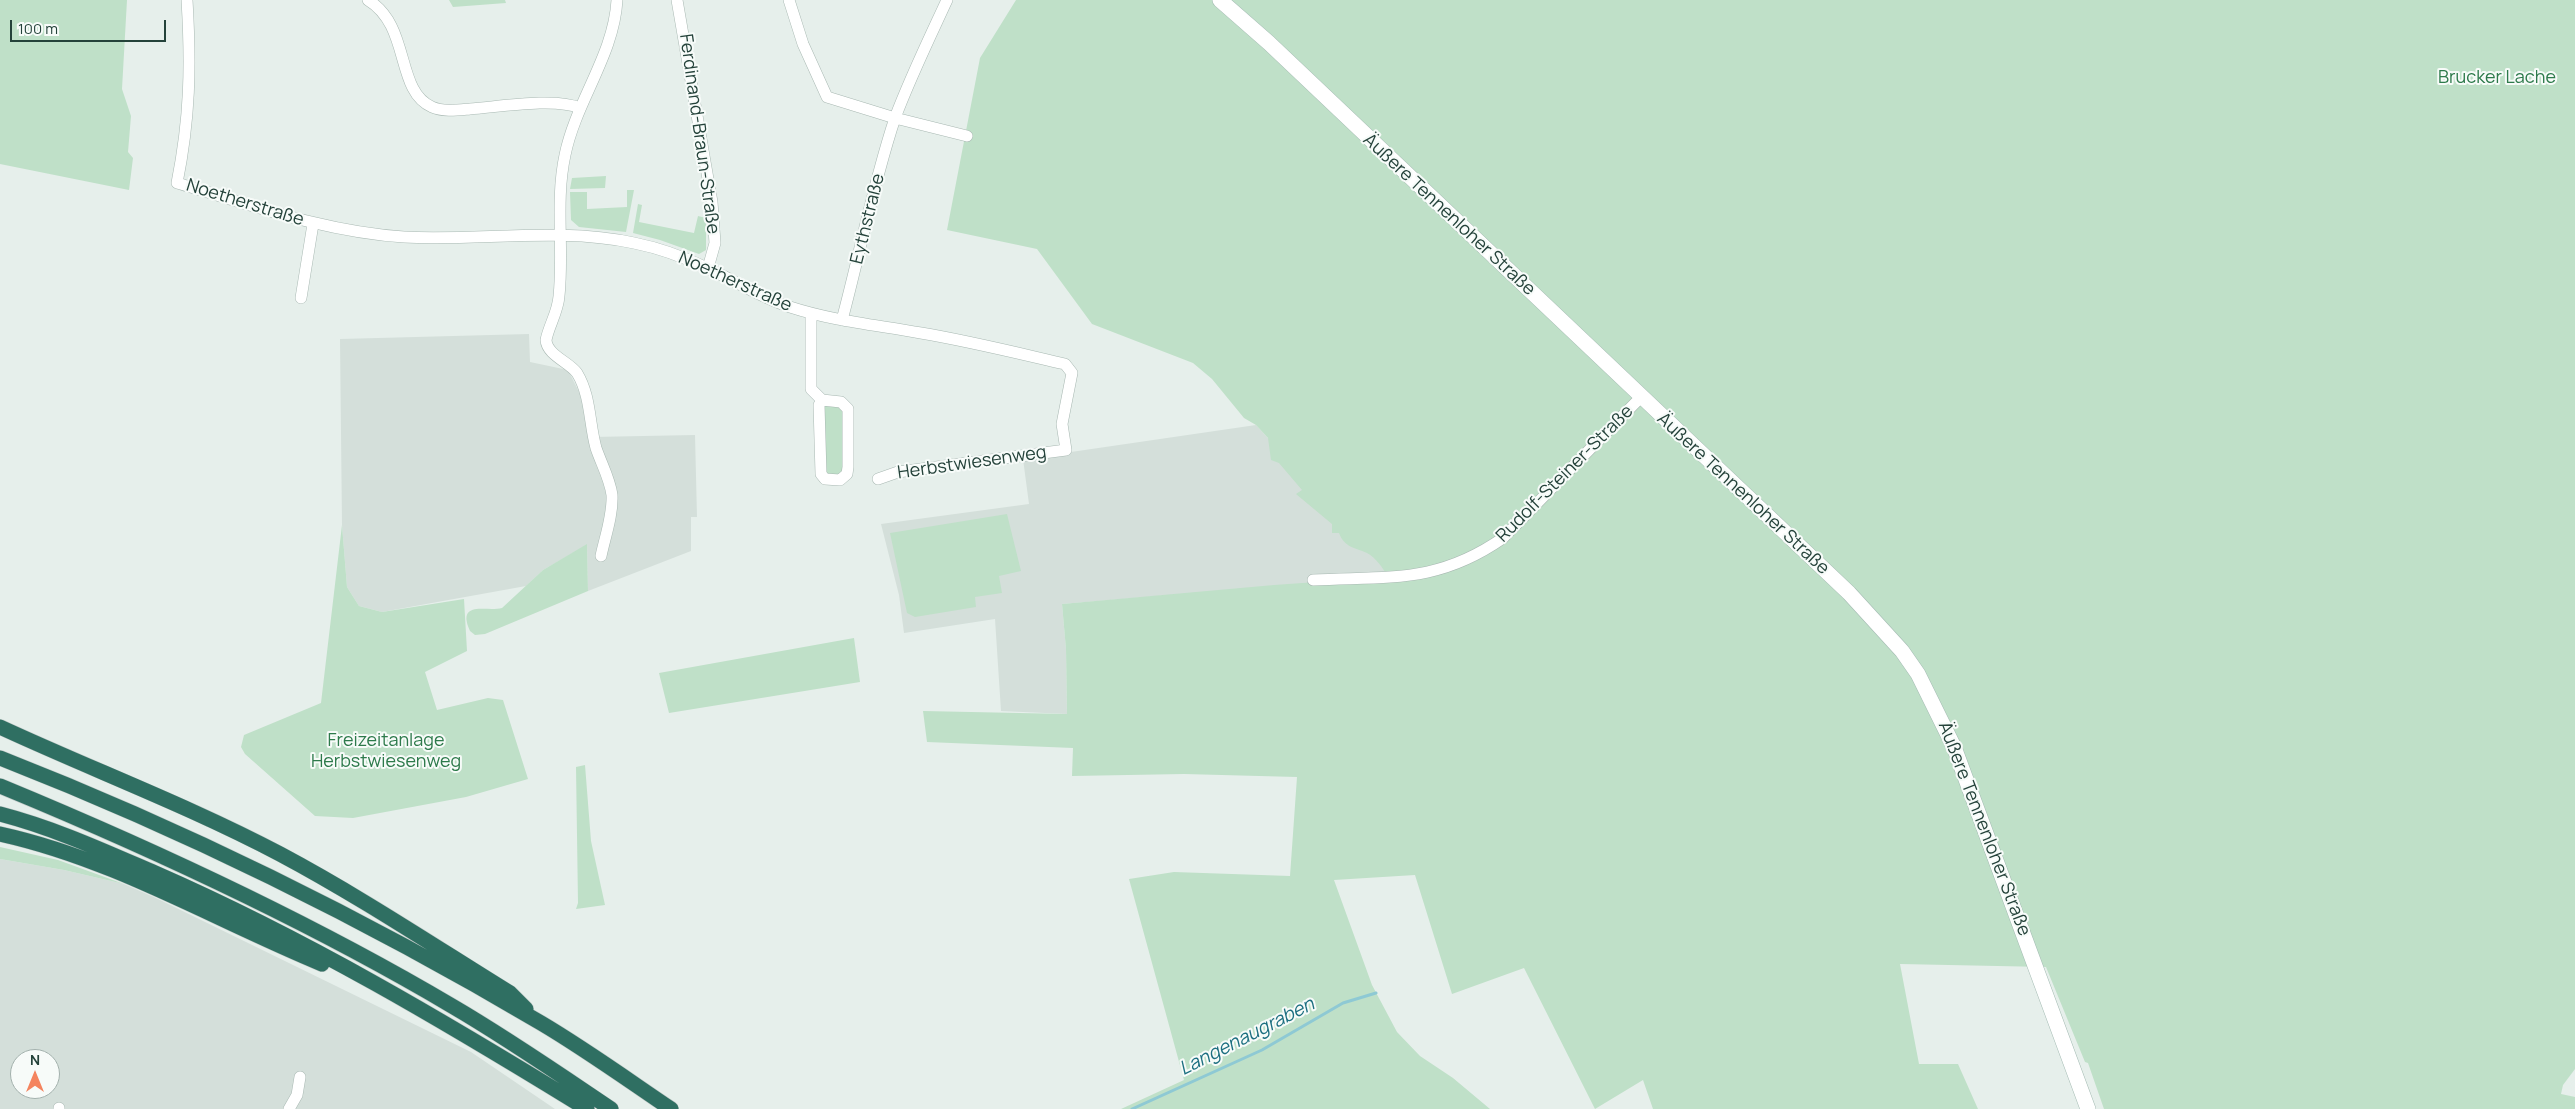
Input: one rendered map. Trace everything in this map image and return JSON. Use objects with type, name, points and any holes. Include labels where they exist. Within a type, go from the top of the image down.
[{"type":"highway","points":[[2,729],[189,810],[280,854],[340,888],[510,993],[542,1024]]},
{"type":"highway","points":[[0,758],[132,812],[339,909],[542,1024],[671,1109]]},
{"type":"highway","points":[[0,786],[127,840],[340,944],[453,1006],[611,1109]]},
{"type":"highway","points":[[0,814],[68,835],[205,894],[349,968],[587,1109]]},
{"type":"highway","points":[[0,834],[76,854],[416,1007]]},
{"type":"street","name":"Noetherstraße","points":[[187,0],[190,89],[186,137],[177,183],[312,224],[368,234],[465,238],[583,236],[633,243],[670,253],[708,268],[772,302],[811,313],[932,335],[1065,364],[1072,373],[1062,424],[1066,450]]},
{"type":"street","points":[[368,0],[378,7],[396,34],[412,88],[419,98],[432,107],[456,110],[559,103],[580,108]]},
{"type":"street","points":[[600,556],[611,506],[610,486],[596,447],[593,422],[580,380],[570,365],[551,351],[546,344],[548,329],[559,300],[563,167],[569,137],[611,35],[618,0]]},
{"type":"street","name":"Ferdinand-Braun-Straße","points":[[677,0],[712,202],[715,243],[708,268]]},
{"type":"street","points":[[789,0],[803,44],[827,97],[896,118],[967,136]]},
{"type":"street","name":"Eythstraße","points":[[842,320],[884,156],[896,118],[923,50],[947,0]]},
{"type":"street","name":"Äußere Tennenloher Straße","points":[[1220,0],[1269,43],[1849,593],[1902,651],[1918,674],[1954,747],[2088,1109]]},
{"type":"street","name":"Noetherstraße","points":[[300,298],[312,224]]},
{"type":"street","points":[[811,313],[812,389],[822,400],[841,402],[848,408],[848,466],[847,474],[840,480],[825,479],[821,474],[819,405],[822,400]]},
{"type":"street","name":"Rudolf-Steiner-Straße","points":[[1313,580],[1418,575],[1452,566],[1485,550],[1503,538],[1641,397]]},
{"type":"street","name":"Herbstwiesenweg","points":[[878,479],[898,472],[1066,450]]},
{"type":"street","points":[[289,1109],[297,1095],[300,1077]]},
{"type":"shaded area","points":[[529,334],[530,362],[568,370],[580,394],[592,437],[695,435],[697,517],[691,517],[691,551],[588,591],[587,545],[543,570],[526,586],[382,612],[359,606],[347,587],[342,525],[340,339]]},
{"type":"shaded area","points":[[1256,425],[1391,572],[1388,577],[1062,604],[1066,649],[1067,714],[1001,711],[995,619],[904,633],[899,595],[881,524],[1029,504],[1023,459]]},
{"type":"shaded area","points":[[0,859],[64,870],[124,884],[156,898],[471,1052],[555,1109],[0,1109]]},
{"type":"green space","points":[[0,0],[127,0],[122,89],[131,116],[128,152],[133,158],[129,190],[0,164]]},
{"type":"green space","points":[[449,0],[505,0],[506,3],[453,7]]},
{"type":"green space","name":"Brucker Lache","points":[[1016,0],[2575,0],[2575,1069],[2563,1085],[2561,1094],[2575,1097],[2575,1109],[2104,1109],[2088,1063],[2085,1062],[2046,967],[1900,964],[1919,1064],[1958,1064],[1978,1109],[1653,1109],[1643,1080],[1595,1109],[1524,968],[1452,994],[1415,875],[1334,880],[1372,985],[1397,1032],[1420,1056],[1453,1078],[1490,1109],[1121,1109],[1184,1080],[1129,879],[1174,872],[1290,876],[1297,777],[1184,774],[1072,776],[1073,748],[927,742],[923,711],[1067,714],[1066,649],[1062,604],[1388,577],[1370,555],[1344,542],[1339,533],[1332,533],[1332,524],[1296,494],[1302,490],[1279,463],[1271,460],[1268,438],[1256,425],[1244,418],[1212,379],[1193,363],[1092,324],[1037,249],[947,230],[980,58]]},
{"type":"green space","points":[[606,176],[605,188],[570,189],[572,178]]},
{"type":"green space","points":[[627,190],[634,190],[626,232],[579,227],[571,220],[570,192],[587,192],[587,209],[627,207]]},
{"type":"green space","points":[[638,204],[642,205],[639,222],[694,233],[698,216],[706,218],[706,250],[699,254],[660,240],[633,233]]},
{"type":"green space","points":[[824,406],[844,407],[844,473],[832,477],[825,472]]},
{"type":"green space","points":[[1007,514],[1021,571],[999,576],[1002,593],[975,597],[976,607],[915,617],[907,613],[890,533]]},
{"type":"green space","name":"Freizeitanlage Herbstwiesenweg","points":[[342,525],[347,587],[359,606],[382,612],[464,599],[467,651],[425,672],[437,710],[488,698],[503,700],[528,779],[466,797],[353,818],[315,816],[245,754],[241,747],[244,735],[321,703]]},
{"type":"green space","points":[[587,544],[588,591],[485,634],[475,635],[470,631],[467,615],[470,611],[475,609],[502,608],[543,570]]},
{"type":"green space","points":[[854,638],[860,682],[669,713],[659,673]]},
{"type":"green space","points":[[585,765],[591,841],[605,905],[576,909],[578,903],[576,767]]},
{"type":"green space","points":[[0,847],[58,860],[124,884],[64,870],[0,859]]},
{"type":"waterway","name":"Langenaugraben","points":[[1132,1109],[1262,1050],[1343,1003],[1376,993]]}]
